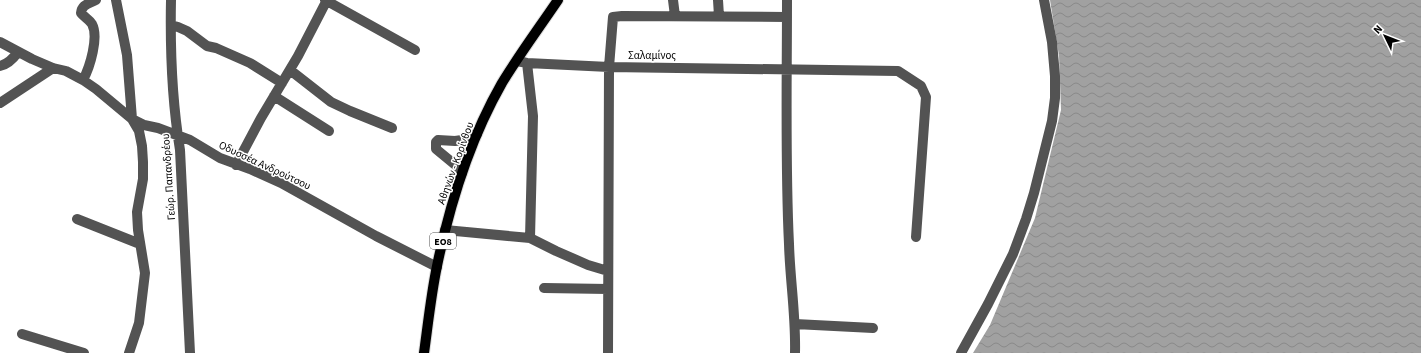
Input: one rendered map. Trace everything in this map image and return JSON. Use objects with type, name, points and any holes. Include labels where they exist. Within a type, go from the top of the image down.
[{"type":"main road","name":"Αθηνών - Κορίνθου","points":[[424,353],[437,267],[445,230],[462,173],[477,134],[502,83],[558,0]]},
{"type":"street","points":[[84,80],[91,60],[94,44],[94,29],[91,22],[81,13],[86,2],[96,0]]},
{"type":"street","points":[[116,0],[128,55],[132,119],[139,131],[142,146],[142,179],[137,212],[145,274],[139,323],[129,353]]},
{"type":"street","name":"Γεώρ. Παπανδρέου","points":[[171,0],[170,25],[173,78],[180,150],[190,353]]},
{"type":"street","points":[[236,165],[290,70],[326,0],[415,50]]},
{"type":"street","points":[[673,0],[675,16]]},
{"type":"street","points":[[718,0],[719,16]]},
{"type":"street","points":[[787,0],[789,244],[795,353]]},
{"type":"street","points":[[961,353],[1014,254],[1034,193],[1052,121],[1055,98],[1055,76],[1052,42],[1044,0]]},
{"type":"street","points":[[608,353],[609,67],[613,17],[787,17]]},
{"type":"street","points":[[170,25],[187,31],[207,46],[216,48],[250,63],[282,83]]},
{"type":"street","name":"Οδυσσέα Ανδρούτσου","points":[[0,42],[53,68],[66,71],[84,80],[132,119],[144,125],[158,128],[190,140],[220,158],[281,183],[376,236],[437,267]]},
{"type":"street","points":[[0,66],[13,60],[18,52]]},
{"type":"street","name":"Σαλαμίνος","points":[[517,61],[527,63],[609,67],[898,71],[921,86],[926,97],[916,236]]},
{"type":"street","points":[[527,63],[533,116],[530,238]]},
{"type":"street","points":[[0,103],[53,68]]},
{"type":"street","points":[[290,70],[332,102],[392,128]]},
{"type":"street","points":[[274,96],[329,131]]},
{"type":"street","points":[[462,173],[459,168],[436,149],[436,142],[438,140],[445,139],[455,141],[466,139],[477,134]]},
{"type":"street","points":[[77,219],[140,244]]},
{"type":"street","points":[[445,230],[530,238],[556,252],[588,265],[608,271]]},
{"type":"street","points":[[544,288],[608,289]]},
{"type":"street","points":[[794,324],[872,328]]},
{"type":"street","points":[[22,334],[84,353]]},
{"type":"water","points":[[1050,0],[1421,0],[1421,353],[973,353],[990,325],[1035,218],[1061,110],[1059,56]]}]
